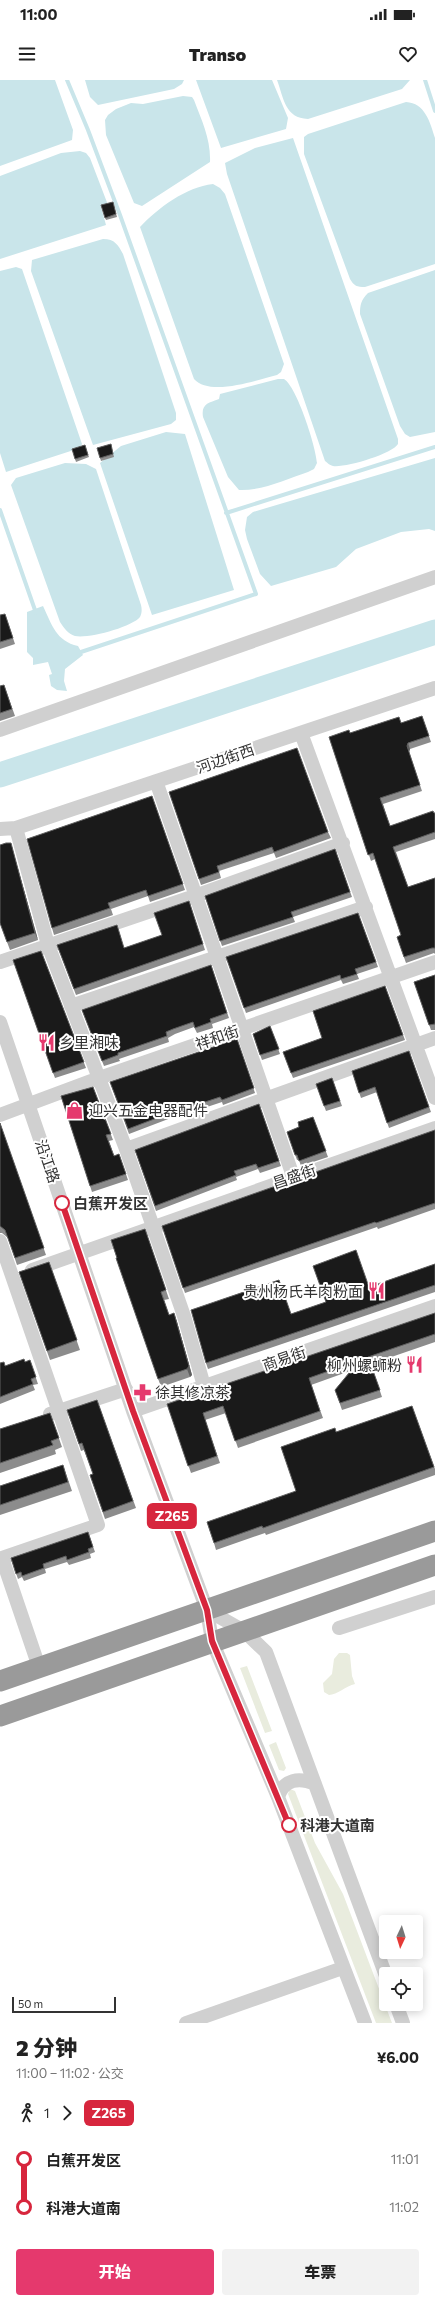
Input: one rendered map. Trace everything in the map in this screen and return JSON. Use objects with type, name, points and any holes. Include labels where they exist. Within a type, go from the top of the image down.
[{"type":"highway","points":[[0,1681],[435,1531]]},
{"type":"highway","points":[[0,1716],[212,1641],[435,1565]]},
{"type":"street","points":[[0,730],[435,578]]},
{"type":"street","name":"河边街西","points":[[0,829],[16,828],[435,689]]},
{"type":"street","points":[[301,733],[435,1098]]},
{"type":"street","points":[[156,781],[194,896],[242,1029],[265,1099],[294,1176]]},
{"type":"street","points":[[16,828],[48,945],[126,1149],[184,1316],[204,1386]]},
{"type":"street","points":[[0,962],[194,896],[342,843]]},
{"type":"street","points":[[71,1006],[216,956],[366,907]]},
{"type":"street","name":"祥和街","points":[[0,1115],[28,1106],[99,1078],[435,962]]},
{"type":"street","name":"沿江路","points":[[0,1022],[133,1411],[207,1610],[212,1641],[278,1797],[365,2023]]},
{"type":"street","points":[[126,1149],[435,1038]]},
{"type":"street","name":"昌盛街","points":[[12,1276],[80,1254],[153,1226],[435,1128]]},
{"type":"street","points":[[0,1241],[98,1525],[2,1558],[39,1668]]},
{"type":"street","name":"商易街","points":[[133,1411],[435,1306]]},
{"type":"street","points":[[34,1420],[126,1389]]},
{"type":"street","points":[[340,1628],[435,1597]]},
{"type":"street","points":[[207,1610],[244,1631],[266,1652],[383,1967]]},
{"type":"street","points":[[278,1797],[283,1787],[293,1780],[304,1780],[315,1784]]},
{"type":"street","points":[[186,2023],[337,1970]]},
{"type":"street","points":[[399,2011],[403,2023]]},
{"type":"shaded area","points":[[339,1653],[347,1653],[350,1655],[352,1676],[355,1684],[335,1694],[329,1695],[324,1692],[323,1683],[332,1674],[334,1659]]},
{"type":"shaded area","points":[[247,1666],[272,1731],[265,1733],[240,1668]]},
{"type":"shaded area","points":[[276,1742],[286,1768],[284,1771],[279,1770],[269,1745]]},
{"type":"shaded area","points":[[290,1789],[295,1791],[315,1843],[343,1894],[379,1989],[379,2011],[387,2011],[392,2023],[376,2023],[288,1794]]},
{"type":"water","points":[[0,80],[55,80],[73,130],[72,140],[0,166]]},
{"type":"water","points":[[85,80],[184,80],[182,84],[174,89],[98,105],[90,97]]},
{"type":"water","points":[[196,80],[272,80],[288,118],[286,129],[221,148]]},
{"type":"water","points":[[277,80],[410,80],[402,89],[308,119],[300,118],[294,115],[286,106]]},
{"type":"water","points":[[183,96],[192,97],[194,100],[207,138],[210,162],[142,206],[134,203],[106,135],[105,120],[108,115],[116,109],[131,103],[143,104]]},
{"type":"water","points":[[406,102],[418,106],[426,114],[435,138],[435,264],[365,287],[354,285],[350,279],[304,154],[304,137],[308,134]]},
{"type":"water","points":[[293,138],[398,439],[398,444],[387,452],[368,460],[347,465],[333,466],[325,461],[227,174],[225,163],[255,148]]},
{"type":"water","points":[[80,151],[86,153],[90,158],[108,205],[101,207],[106,225],[0,259],[0,176],[61,153]]},
{"type":"water","points":[[213,184],[220,188],[225,194],[284,364],[281,372],[277,375],[234,386],[222,387],[211,387],[201,384],[194,379],[140,227],[164,206],[183,194],[193,189]]},
{"type":"water","points":[[103,239],[116,243],[123,254],[176,413],[176,420],[171,424],[93,445],[31,271],[32,260]]},
{"type":"water","points":[[16,267],[22,269],[82,444],[80,448],[6,472],[0,453],[0,271]]},
{"type":"water","points":[[435,270],[435,432],[410,437],[405,434],[400,426],[360,314],[360,308],[362,300],[368,293]]},
{"type":"water","points":[[278,379],[284,379],[289,384],[300,405],[310,432],[317,463],[314,469],[283,481],[257,489],[239,490],[228,477],[203,417],[203,409],[209,403],[219,399],[220,394]]},
{"type":"water","points":[[166,432],[185,434],[234,590],[152,615],[100,463],[121,446]]},
{"type":"water","points":[[435,458],[435,531],[429,529],[401,532],[356,549],[336,567],[271,586],[260,574],[245,530],[247,517],[253,512]]},
{"type":"water","points":[[65,463],[86,464],[96,469],[142,608],[140,617],[128,625],[90,636],[75,636],[70,634],[60,622],[11,485],[16,478]]},
{"type":"water","points":[[43,606],[52,626],[60,636],[71,644],[78,646],[83,655],[65,669],[64,681],[67,691],[57,690],[51,686],[49,675],[52,674],[48,662],[33,665],[33,658],[27,652],[27,612]]},
{"type":"building","points":[[113,202],[116,214],[105,218],[101,205]]},
{"type":"building","points":[[111,444],[113,454],[100,458],[97,448]]},
{"type":"building","points":[[85,445],[88,455],[75,459],[72,449]]},
{"type":"building","points":[[5,614],[13,638],[0,642],[0,615]]},
{"type":"building","points":[[4,685],[12,709],[0,713],[0,686]]},
{"type":"building","points":[[422,716],[429,736],[408,743],[407,746],[420,785],[380,798],[390,826],[433,811],[435,813],[435,832],[393,847],[408,887],[435,878],[435,948],[404,957],[397,937],[401,935],[373,853],[368,855],[329,737],[349,730],[350,733],[399,717],[401,723]]},
{"type":"building","points":[[297,748],[328,832],[274,852],[272,847],[217,866],[219,872],[199,879],[169,792]]},
{"type":"building","points":[[152,796],[183,884],[148,896],[146,890],[128,896],[108,903],[110,908],[52,928],[27,839]]},
{"type":"building","points":[[11,843],[35,933],[7,942],[0,923],[0,845]]},
{"type":"building","points":[[335,849],[350,892],[291,912],[293,917],[220,941],[205,896]]},
{"type":"building","points":[[189,901],[203,944],[74,989],[57,945],[117,925],[124,948],[162,935],[154,913]]},
{"type":"building","points":[[358,913],[376,962],[355,969],[357,974],[341,979],[340,975],[244,1008],[226,957]]},
{"type":"building","points":[[41,951],[84,1062],[53,1073],[13,960]]},
{"type":"building","points":[[211,965],[227,1013],[210,1019],[211,1022],[195,1028],[193,1022],[173,1029],[166,1032],[167,1036],[118,1053],[118,1055],[102,1061],[82,1010]]},
{"type":"building","points":[[435,975],[435,1024],[429,1025],[414,982]]},
{"type":"building","points":[[385,986],[403,1035],[291,1073],[283,1052],[322,1038],[313,1011]]},
{"type":"building","points":[[270,1026],[279,1049],[260,1055],[253,1034]]},
{"type":"building","points":[[237,1039],[254,1088],[222,1100],[220,1097],[199,1104],[200,1108],[184,1113],[183,1108],[128,1129],[110,1082]]},
{"type":"building","points":[[409,1051],[429,1107],[387,1123],[375,1087],[359,1093],[352,1071]]},
{"type":"building","points":[[332,1078],[340,1101],[324,1106],[316,1084]]},
{"type":"building","points":[[93,1087],[111,1134],[106,1135],[114,1156],[119,1154],[126,1174],[90,1186],[61,1096]]},
{"type":"building","points":[[259,1104],[279,1161],[258,1168],[256,1164],[234,1171],[236,1175],[155,1206],[135,1150]]},
{"type":"building","points":[[313,1117],[326,1151],[299,1161],[297,1155],[295,1155],[287,1132],[299,1127],[298,1122]]},
{"type":"building","points":[[0,1123],[44,1248],[15,1258],[5,1230],[0,1226]]},
{"type":"building","points":[[435,1130],[435,1203],[183,1288],[162,1226]]},
{"type":"building","points":[[145,1229],[166,1290],[161,1292],[169,1315],[174,1313],[189,1366],[187,1369],[158,1379],[111,1240]]},
{"type":"building","points":[[356,1250],[369,1287],[435,1264],[435,1285],[206,1363],[191,1310],[279,1280],[291,1314],[326,1302],[313,1266]]},
{"type":"building","points":[[49,1262],[77,1340],[47,1351],[19,1272]]},
{"type":"building","points":[[435,1313],[435,1334],[368,1357],[380,1390],[340,1403],[335,1390],[360,1360],[309,1378],[320,1411],[235,1441],[223,1406],[203,1413],[217,1456],[188,1466],[167,1404]]},
{"type":"building","points":[[24,1359],[25,1362],[30,1360],[36,1377],[31,1379],[33,1384],[0,1397],[0,1363],[4,1362],[5,1366]]},
{"type":"building","points":[[97,1400],[133,1501],[103,1512],[90,1475],[93,1474],[82,1443],[79,1444],[67,1410]]},
{"type":"building","points":[[412,1406],[434,1467],[263,1528],[262,1526],[214,1543],[207,1522],[296,1491],[281,1447],[335,1428],[336,1432]]},
{"type":"building","points":[[50,1413],[59,1438],[51,1441],[53,1445],[0,1463],[0,1429]]},
{"type":"building","points":[[63,1465],[68,1482],[0,1505],[0,1486]]},
{"type":"building","points":[[88,1532],[93,1547],[88,1549],[89,1552],[67,1560],[66,1556],[43,1564],[44,1568],[22,1576],[21,1572],[16,1574],[11,1558]]},
{"type":"waterway","points":[[67,80],[88,130],[120,215],[256,594],[81,652]]},
{"type":"waterway","points":[[425,80],[435,111]]},
{"type":"waterway","points":[[226,513],[435,447]]},
{"type":"waterway","points":[[0,510],[36,613]]},
{"type":"waterway","points":[[0,775],[435,632]]},
{"type":"bus line","name":"Z265","points":[[62,1203],[133,1411],[207,1610],[212,1641],[289,1825]]},
{"type":"place","name":"乡里湘味","points":[[46,1042]]},
{"type":"place","name":"迎兴五金电器配件","points":[[75,1110]]},
{"type":"place","name":"白蕉开发区","points":[[62,1203]]},
{"type":"place","name":"贵州杨氏羊肉粉面","points":[[376,1291]]},
{"type":"place","name":"柳州螺蛳粉","points":[[415,1365]]},
{"type":"place","name":"徐其修凉茶","points":[[142,1392]]},
{"type":"place","name":"科港大道南","points":[[289,1825]]}]
